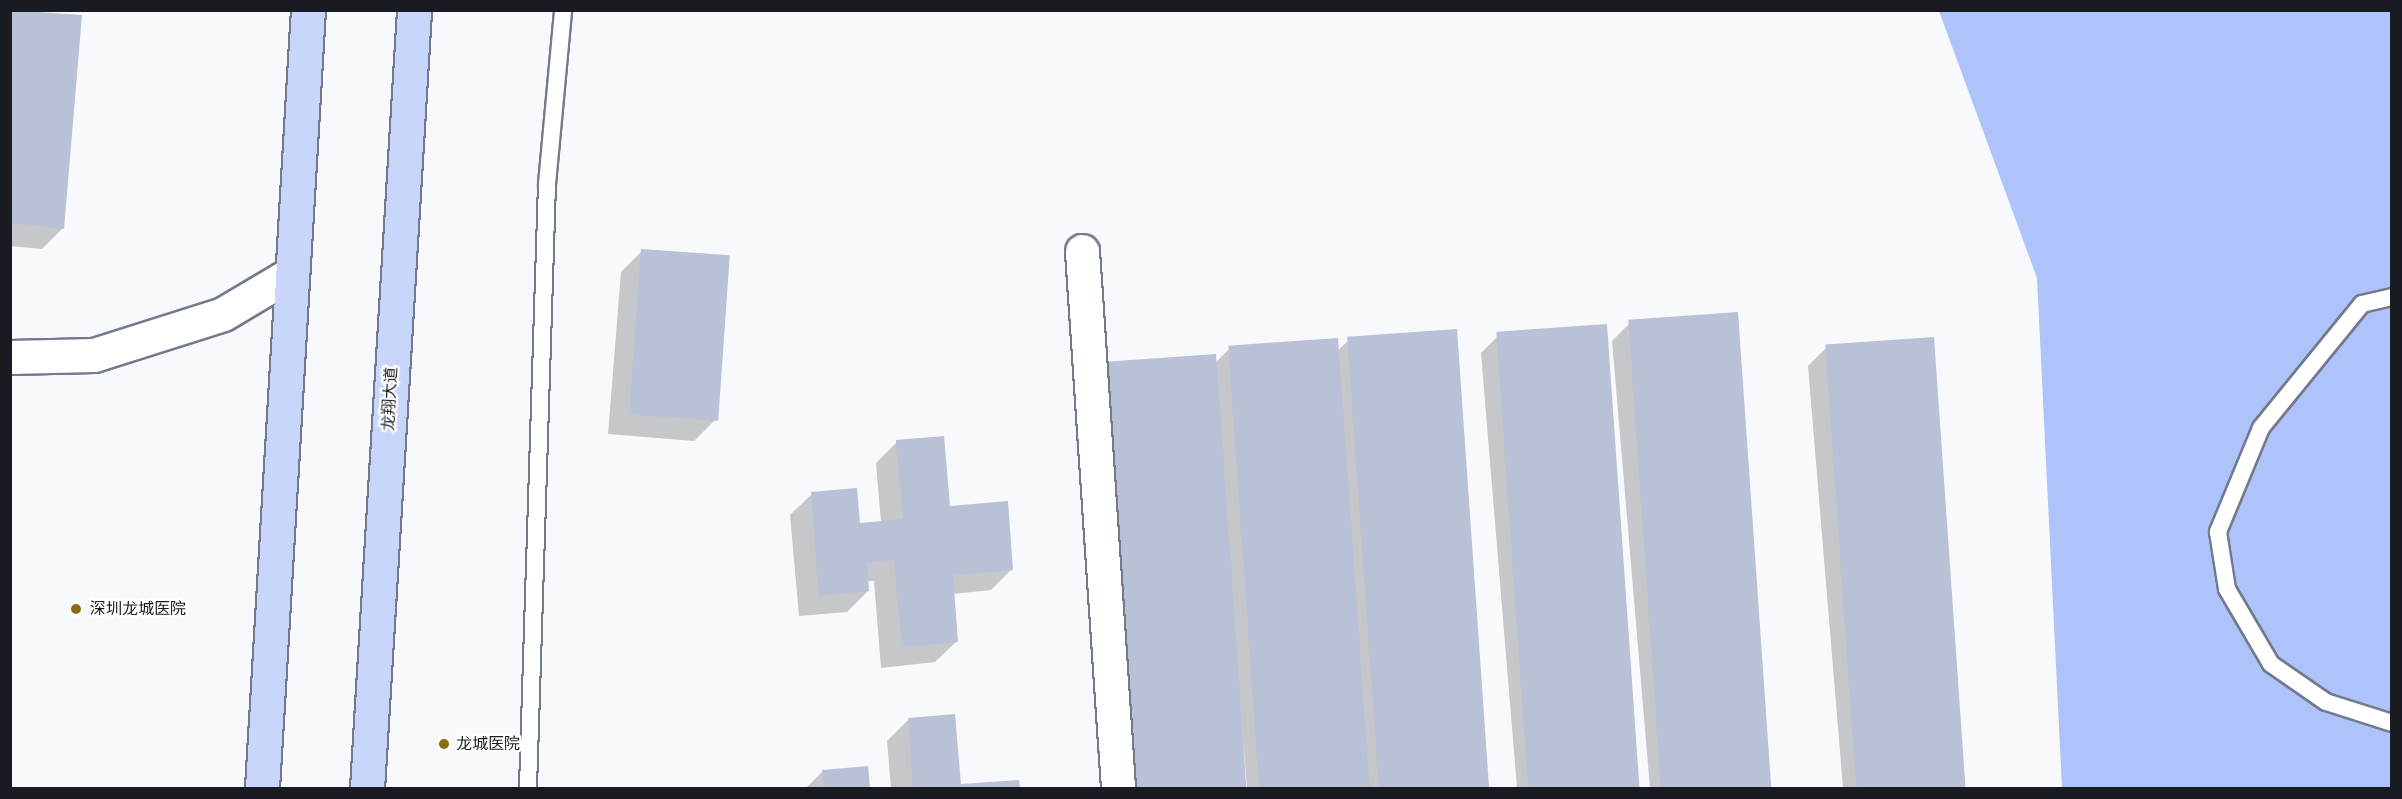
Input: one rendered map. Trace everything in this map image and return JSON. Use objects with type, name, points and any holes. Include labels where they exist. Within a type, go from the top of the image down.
[{"type":"main road","points":[[262,789],[308,10]]},
{"type":"main road","name":"龙翔大道","points":[[367,789],[414,10]]},
{"type":"street","points":[[1082,251],[1118,789]]},
{"type":"street","points":[[10,357],[94,355],[223,314],[292,273]]},
{"type":"lane","points":[[528,789],[547,184],[563,10]]},
{"type":"lane","points":[[2391,297],[2362,304],[2261,428],[2218,532],[2227,589],[2271,664],[2326,702],[2391,723]]},
{"type":"shaded area","points":[[1939,11],[2391,11],[2391,788],[2062,788],[2037,278]]},
{"type":"building","points":[[10,10],[82,15],[64,229],[10,223]]},
{"type":"building","points":[[641,249],[730,255],[718,421],[629,415]]},
{"type":"building","points":[[1738,312],[1771,788],[1661,788],[1628,320]]},
{"type":"building","points":[[1607,324],[1639,788],[1528,788],[1496,332]]},
{"type":"building","points":[[1457,329],[1489,788],[1379,788],[1347,337]]},
{"type":"building","points":[[1934,337],[1966,788],[1856,788],[1825,345]]},
{"type":"building","points":[[1338,338],[1369,788],[1259,788],[1228,346]]},
{"type":"building","points":[[1216,354],[1246,788],[1136,788],[1106,362]]},
{"type":"building","points":[[944,436],[950,506],[1008,501],[1013,570],[953,575],[958,642],[902,647],[894,560],[867,563],[869,591],[819,596],[811,492],[857,488],[860,523],[903,519],[896,440]]},
{"type":"building","points":[[955,714],[961,784],[1019,780],[1020,788],[913,788],[908,718]]},
{"type":"building","points":[[868,766],[870,788],[824,788],[822,770]]},
{"type":"place","name":"深圳龙城医院","points":[[76,609]]},
{"type":"place","name":"龙城医院","points":[[444,744]]}]
